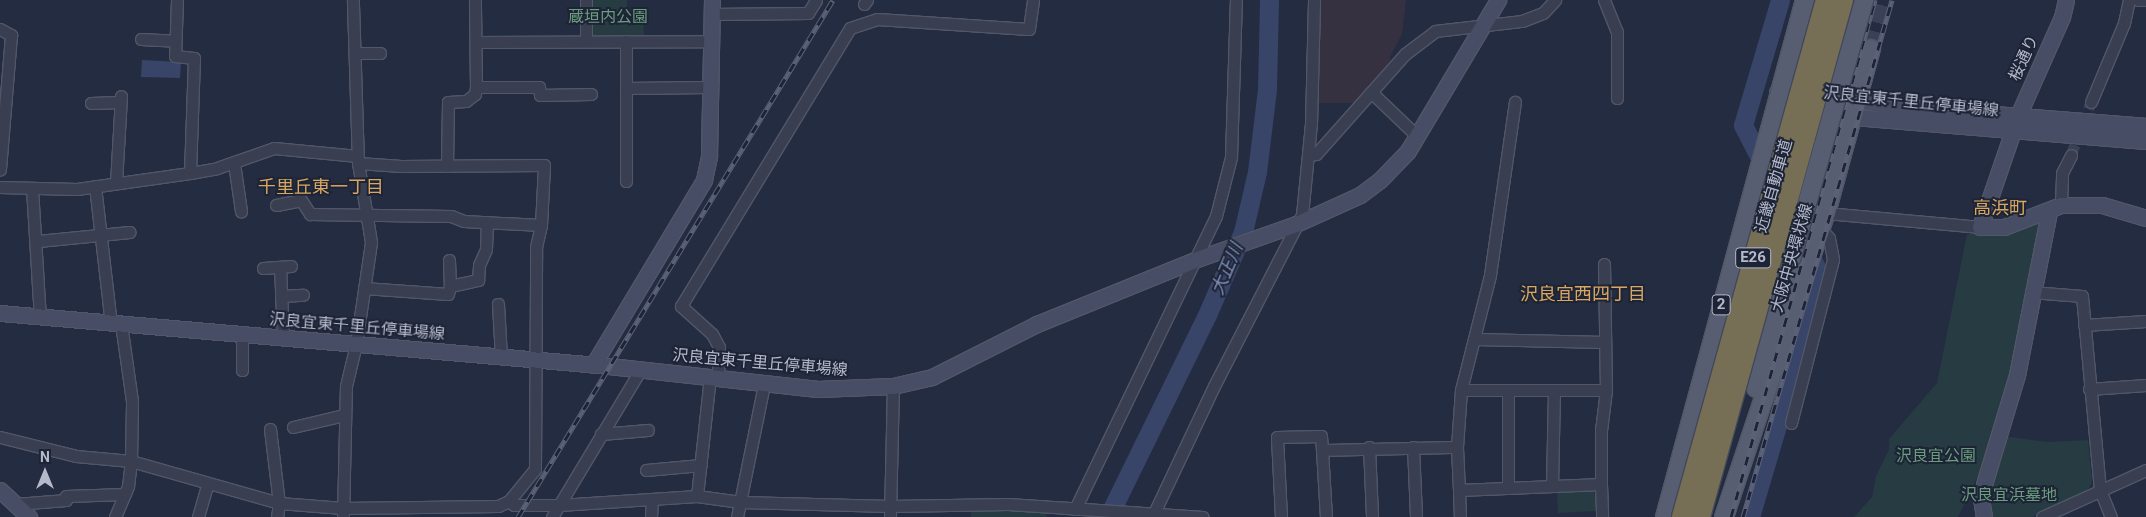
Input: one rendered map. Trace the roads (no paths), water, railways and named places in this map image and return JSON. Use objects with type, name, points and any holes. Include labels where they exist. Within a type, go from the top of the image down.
[{"type":"highway","name":"近畿自動車道","points":[[1682,517],[1826,0]]},
{"type":"highway","name":"近畿自動車道","points":[[1700,517],[1843,0]]},
{"type":"main road","name":"沢良宜東千里丘停車場線","points":[[0,313],[641,369],[818,389],[893,386],[932,377],[1037,324],[1198,259],[1291,226],[1360,195],[1402,158],[1418,136],[1498,0]]},
{"type":"main road","name":"2","points":[[1664,517],[1777,92],[1805,0]]},
{"type":"main road","name":"大阪中央環状線","points":[[1723,517],[1792,256],[1864,0]]},
{"type":"main road","name":"桜通り","points":[[1980,227],[2015,123],[2062,17],[2066,0]]},
{"type":"main road","points":[[593,365],[704,180],[709,156],[711,7]]},
{"type":"main road","points":[[1723,517],[1824,221],[1857,108],[1871,49]]},
{"type":"main road","name":"沢良宜東千里丘停車場線","points":[[1777,92],[1809,90],[1857,108],[1893,106],[2146,141]]},
{"type":"main road","name":"沢良宜東千里丘停車場線","points":[[2015,123],[2146,126]]},
{"type":"main road","points":[[1980,227],[2004,226],[2055,208],[2102,205],[2146,218]]},
{"type":"main road","points":[[1984,517],[1983,489],[2017,375],[2032,292],[2055,208]]},
{"type":"main road","points":[[5,497],[29,517]]},
{"type":"street","points":[[177,0],[175,56],[194,58],[190,173]]},
{"type":"street","points":[[343,512],[346,386],[356,344],[370,242],[358,160],[353,0]]},
{"type":"street","points":[[447,166],[448,102],[466,101],[475,94],[475,0]]},
{"type":"street","points":[[586,0],[586,40]]},
{"type":"street","points":[[711,7],[808,13],[816,0]]},
{"type":"street","points":[[696,496],[719,347],[712,334],[681,306],[850,28],[877,19],[1029,30],[1033,0]]},
{"type":"street","points":[[1077,509],[1198,259],[1216,216],[1231,157],[1236,0]]},
{"type":"street","points":[[1151,513],[1291,226],[1302,214],[1308,155],[1314,0]]},
{"type":"street","points":[[1308,155],[1316,154],[1405,54],[1435,31],[1522,21],[1543,13],[1555,0]]},
{"type":"street","points":[[1604,0],[1617,32],[1617,98]]},
{"type":"street","points":[[2091,102],[2124,24],[2129,0]]},
{"type":"street","points":[[2138,0],[2146,0]]},
{"type":"street","points":[[0,29],[11,35],[11,64],[3,107],[0,170]]},
{"type":"street","points":[[141,39],[175,41]]},
{"type":"street","points":[[476,42],[586,40],[710,41]]},
{"type":"street","points":[[626,41],[626,181]]},
{"type":"street","points":[[356,53],[380,53]]},
{"type":"street","points":[[476,88],[539,87],[540,94],[591,94]]},
{"type":"street","points":[[626,88],[709,88]]},
{"type":"street","points":[[1371,92],[1418,136]]},
{"type":"street","points":[[91,103],[120,99],[116,183]]},
{"type":"street","points":[[1460,517],[1457,447],[1461,390],[1490,275],[1515,102]]},
{"type":"street","points":[[0,187],[95,186],[190,173],[234,163],[274,148],[358,160],[447,166],[544,165],[541,225],[536,247],[538,361],[535,469],[509,501],[498,506],[426,512],[343,512],[279,504],[207,485],[131,461],[76,456],[0,437]]},
{"type":"street","points":[[2055,208],[2062,174],[2071,155]]},
{"type":"street","points":[[234,163],[241,211]]},
{"type":"street","points":[[95,186],[116,324],[132,401],[131,461],[125,494],[114,517]]},
{"type":"street","points":[[32,188],[38,241],[40,317]]},
{"type":"street","points":[[276,205],[301,200],[310,214],[450,216],[487,222],[541,225]]},
{"type":"street","points":[[1791,423],[1833,259],[1824,221],[1980,227]]},
{"type":"street","points":[[450,286],[478,280],[479,265],[486,249],[487,222]]},
{"type":"street","points":[[38,241],[130,232]]},
{"type":"street","points":[[364,288],[448,294],[450,286],[449,260]]},
{"type":"street","points":[[1602,517],[1601,429],[1606,390],[1604,264]]},
{"type":"street","points":[[263,268],[285,266],[281,296],[283,337]]},
{"type":"street","points":[[2032,292],[2082,296],[2089,389],[2100,490],[2111,517]]},
{"type":"street","points":[[281,296],[303,295]]},
{"type":"street","points":[[498,304],[501,358]]},
{"type":"street","points":[[2084,325],[2146,321]]},
{"type":"street","points":[[242,334],[242,370]]},
{"type":"street","points":[[1475,339],[1605,342]]},
{"type":"street","points":[[552,517],[641,369]]},
{"type":"street","points":[[737,517],[764,384]]},
{"type":"street","points":[[2089,389],[2146,385]]},
{"type":"street","points":[[890,512],[893,386]]},
{"type":"street","points":[[1461,390],[1606,390]]},
{"type":"street","points":[[1508,390],[1508,488]]},
{"type":"street","points":[[1552,486],[1554,390]]},
{"type":"street","points":[[293,427],[344,415]]},
{"type":"street","points":[[270,428],[279,504],[276,517]]},
{"type":"street","points":[[601,434],[648,430]]},
{"type":"street","points":[[1281,517],[1277,437],[1321,436],[1326,517]]},
{"type":"street","points":[[1322,450],[1370,447],[1457,447]]},
{"type":"street","points":[[1370,447],[1372,517]]},
{"type":"street","points":[[1413,447],[1416,517]]},
{"type":"street","points":[[646,470],[701,465]]},
{"type":"street","points":[[2042,517],[2146,470]]},
{"type":"street","points":[[1459,490],[1601,484]]},
{"type":"street","points":[[198,517],[207,485]]},
{"type":"street","points":[[5,497],[66,500],[66,496],[125,494]]},
{"type":"street","points":[[509,501],[514,505],[559,505],[696,496],[741,502],[890,512],[1008,504],[1054,512],[1077,509],[1202,517]]},
{"type":"street","points":[[651,517],[652,499]]},
{"type":"water","points":[[142,60],[181,62],[180,78],[141,77]]},
{"type":"waterway","name":"大正川","points":[[1108,517],[1207,315],[1243,232],[1257,172],[1267,89],[1269,0]]},
{"type":"waterway","points":[[1766,170],[1743,125],[1780,0]]},
{"type":"waterway","points":[[1750,517],[1821,277],[1793,222]]},
{"type":"tunnel","points":[[1871,49],[1884,0]]},
{"type":"tunnel","points":[[2071,155],[2091,102]]},
{"type":"railway","points":[[518,517],[833,0]]},
{"type":"railway","points":[[1731,517],[1875,0]]},
{"type":"railway","points":[[1743,517],[1892,0]]},
{"type":"district","name":"千里丘東一丁目","points":[[321,187]]},
{"type":"district","name":"高浜町","points":[[2000,208]]},
{"type":"district","name":"沢良宜西四丁目","points":[[1583,294]]},
{"type":"park label","name":"蔵垣内公園","points":[[608,17]]},
{"type":"park label","name":"沢良宜公園","points":[[1936,456]]},
{"type":"park label","name":"沢良宜浜墓地","points":[[2009,495]]}]
